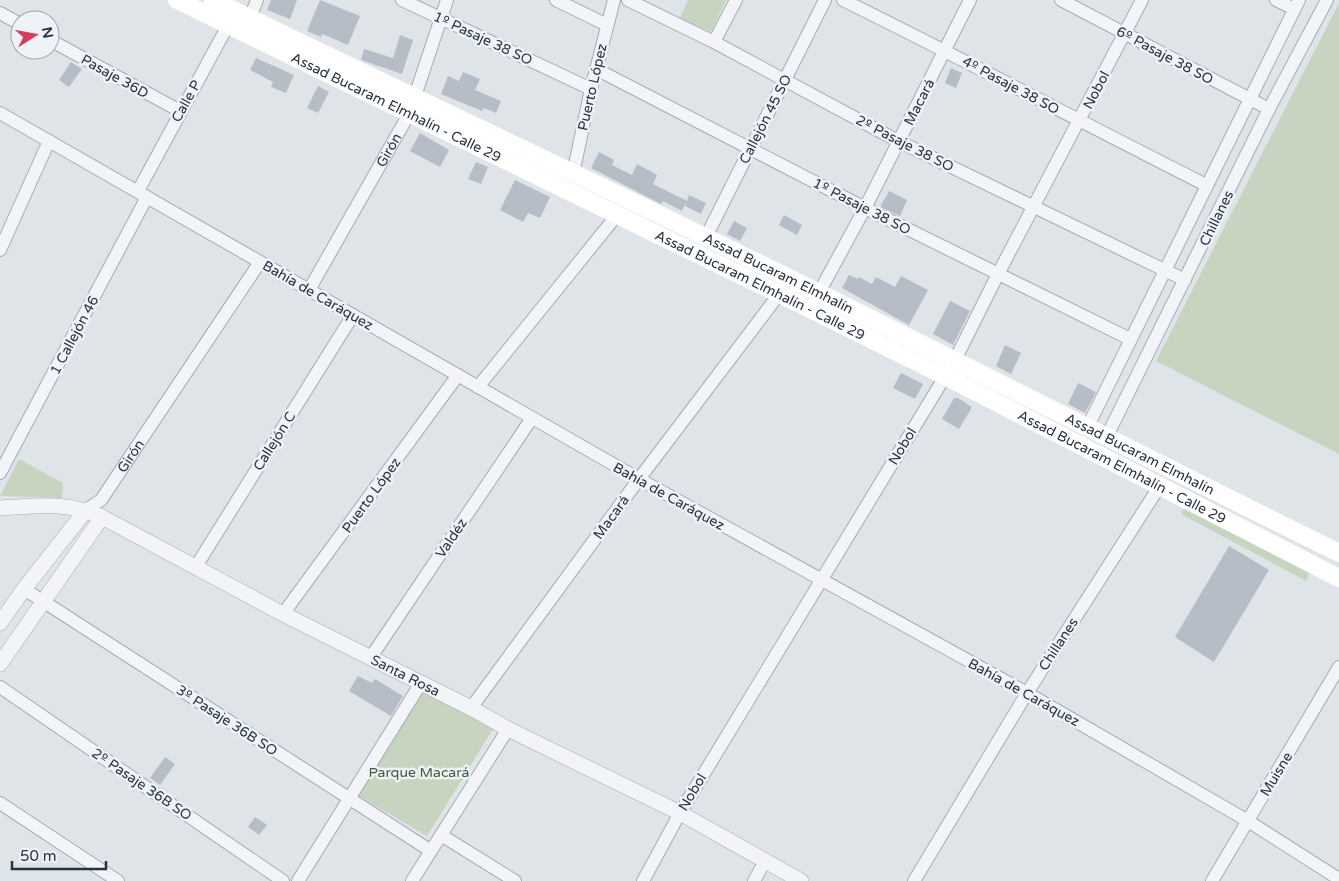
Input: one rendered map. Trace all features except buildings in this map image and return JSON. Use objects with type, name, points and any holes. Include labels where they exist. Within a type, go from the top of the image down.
[{"type":"main road","points":[[177,0],[240,21]]},
{"type":"main road","name":"Assad Bucaram Elmhalín","points":[[213,0],[240,21],[412,106],[573,174],[706,237],[1339,553]]},
{"type":"main road","name":"Assad Bucaram Elmhalín - Calle 29","points":[[412,106],[617,214],[944,376],[1339,578]]},
{"type":"street","name":"Calle P","points":[[142,194],[180,111],[240,21],[257,0]]},
{"type":"street","name":"1º Pasaje 38 SO","points":[[402,0],[591,89]]},
{"type":"street","name":"Girón","points":[[309,290],[412,106],[447,0]]},
{"type":"street","points":[[556,0],[606,24]]},
{"type":"street","name":"Puerto López","points":[[573,174],[606,24],[614,0]]},
{"type":"street","name":"2º Pasaje 38 SO","points":[[628,0],[714,42],[898,141],[1185,280]]},
{"type":"street","points":[[714,42],[736,0]]},
{"type":"street","name":"Callejón 45 SO","points":[[706,237],[825,0]]},
{"type":"street","name":"4º Pasaje 38 SO","points":[[843,0],[945,50],[1079,121],[1206,185]]},
{"type":"street","name":"Macará","points":[[810,309],[864,208],[970,0]]},
{"type":"street","name":"6º Pasaje 38 SO","points":[[1061,0],[1270,109]]},
{"type":"street","name":"Nobol","points":[[643,881],[680,813],[955,360],[1142,0]]},
{"type":"street","points":[[1276,0],[1297,4]]},
{"type":"street","name":"Chillanes","points":[[1106,438],[1270,109],[1327,0]]},
{"type":"street","name":"Chillanes","points":[[1087,428],[1297,4]]},
{"type":"street","name":"Pasaje 36D","points":[[60,45],[180,111]]},
{"type":"street","name":"1º Pasaje 38 SO","points":[[596,69],[864,208],[1130,339]]},
{"type":"street","name":"Bahía de Caráquez","points":[[0,113],[639,479],[1027,693],[1248,821],[1339,879]]},
{"type":"street","points":[[0,250],[49,141]]},
{"type":"street","name":"1 Callejón 46","points":[[0,473],[142,194]]},
{"type":"street","points":[[478,387],[617,214]]},
{"type":"street","name":"Girón","points":[[0,623],[86,510],[101,500],[260,262]]},
{"type":"street","name":"Macará","points":[[471,708],[639,479],[791,279]]},
{"type":"street","name":"Callejón C","points":[[195,568],[353,315]]},
{"type":"street","name":"Puerto López","points":[[283,614],[458,375]]},
{"type":"street","name":"Valdéz","points":[[371,657],[532,418]]},
{"type":"street","name":"Chillanes","points":[[914,881],[1027,693],[1159,487]]},
{"type":"street","points":[[0,664],[102,517],[101,500]]},
{"type":"street","name":"Santa Rosa","points":[[0,508],[55,505],[86,510],[102,517],[283,614],[471,708],[508,729],[680,813],[801,881]]},
{"type":"street","name":"3º Pasaje 36B SO","points":[[24,589],[431,851]]},
{"type":"street","name":"Muisne","points":[[1212,881],[1339,667]]},
{"type":"street","points":[[298,881],[421,683]]},
{"type":"street","name":"2º Pasaje 36B SO","points":[[0,687],[283,881]]},
{"type":"street","points":[[412,881],[508,729]]},
{"type":"street","points":[[0,803],[118,881]]},
{"type":"street","points":[[441,835],[515,881]]},
{"type":"street","points":[[754,881],[765,861]]},
{"type":"green space","points":[[688,0],[726,0],[711,32],[680,18]]},
{"type":"green space","points":[[1339,3],[1339,454],[1156,361]]},
{"type":"green space","points":[[19,459],[63,483],[62,498],[0,496]]},
{"type":"green space","points":[[1186,504],[1311,569],[1306,581],[1181,514]]},
{"type":"green space","name":"Parque Macará","points":[[422,691],[493,729],[427,836],[357,795]]}]
